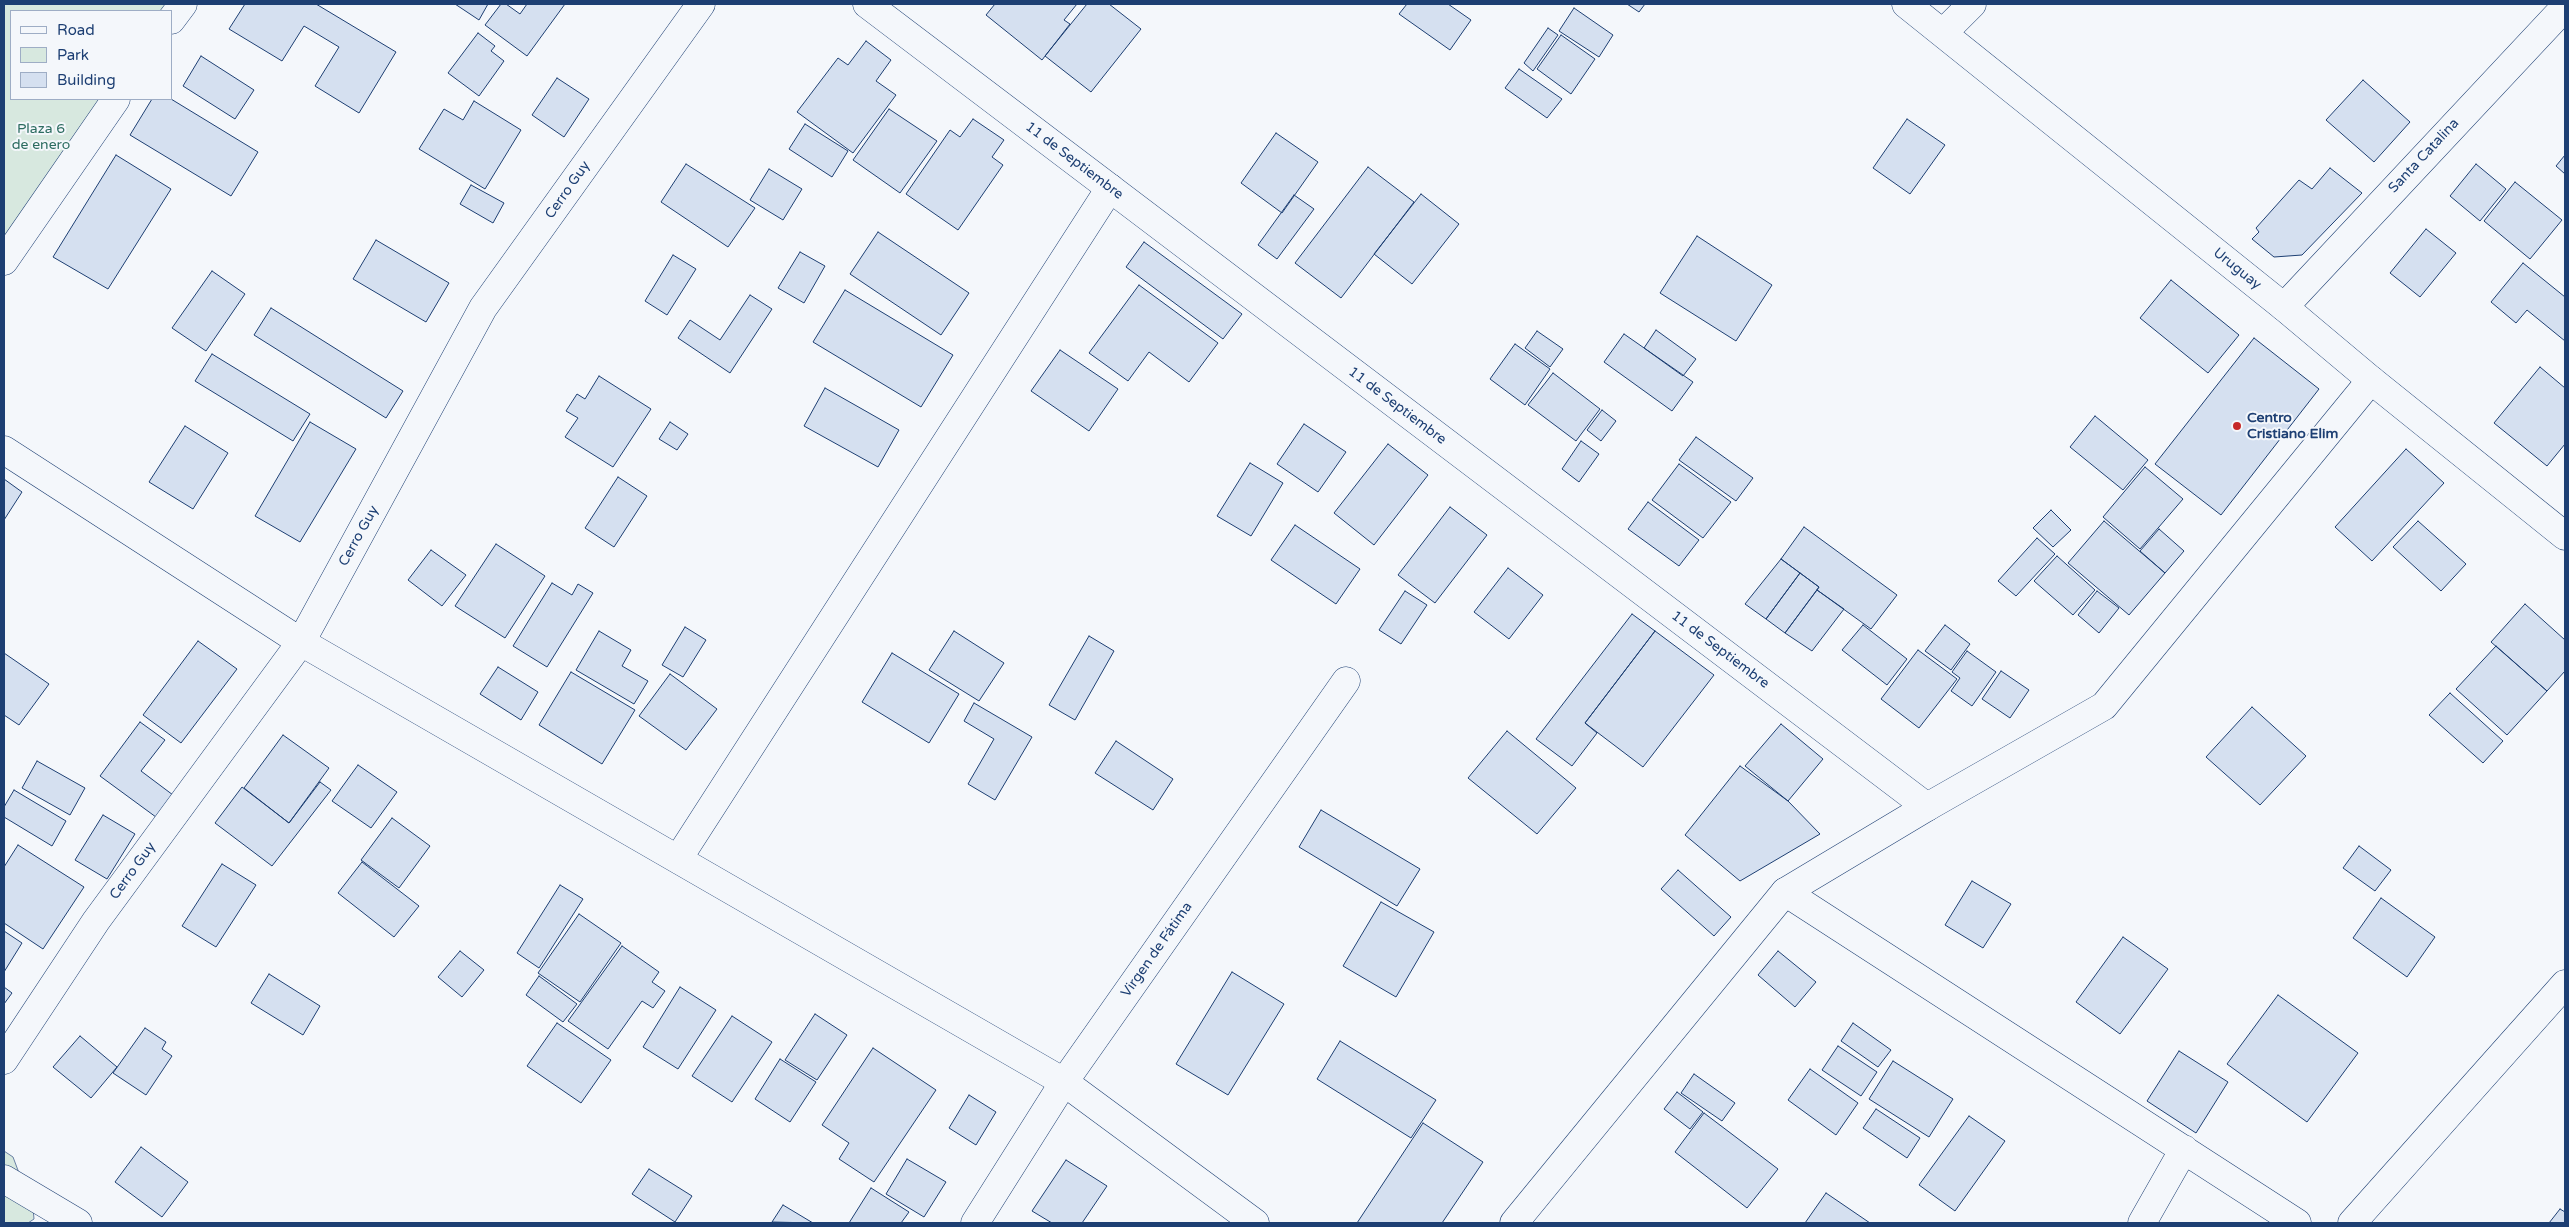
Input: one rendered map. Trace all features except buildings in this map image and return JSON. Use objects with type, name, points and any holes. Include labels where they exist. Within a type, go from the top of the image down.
[{"type":"street","points":[[172,19],[182,4]]},
{"type":"street","name":"Cerro Guy","points":[[4,1060],[96,921],[301,642],[483,308],[700,4]]},
{"type":"street","name":"11 de Septiembre","points":[[867,4],[1928,807]]},
{"type":"street","name":"Uruguay","points":[[1906,4],[2284,307],[2371,380],[2565,536]]},
{"type":"street","points":[[1943,33],[1972,4]]},
{"type":"street","name":"Santa Catalina","points":[[2284,307],[2565,7]]},
{"type":"street","points":[[4,260],[115,100]]},
{"type":"street","points":[[678,859],[1110,188]]},
{"type":"street","points":[[1514,1223],[1785,892],[2104,706],[2371,380]]},
{"type":"street","points":[[4,450],[301,642],[1064,1082],[1255,1223]]},
{"type":"street","name":"Virgen de Fátima","points":[[975,1223],[1064,1082],[1346,681]]},
{"type":"street","points":[[1785,892],[2184,1148],[2297,1223]]},
{"type":"street","points":[[2352,1223],[2565,984]]},
{"type":"street","points":[[2142,1223],[2184,1148]]},
{"type":"street","points":[[4,1179],[78,1223]]},
{"type":"green space","name":"Plaza 6 de enero","points":[[4,4],[179,4],[172,10],[10,10],[10,100],[113,100],[4,259]]},
{"type":"green space","points":[[4,1151],[13,1157],[19,1173],[31,1186],[34,1219],[28,1223],[4,1223]]},
{"type":"place","name":"Centro Cristiano Elim","points":[[2237,426]]}]
